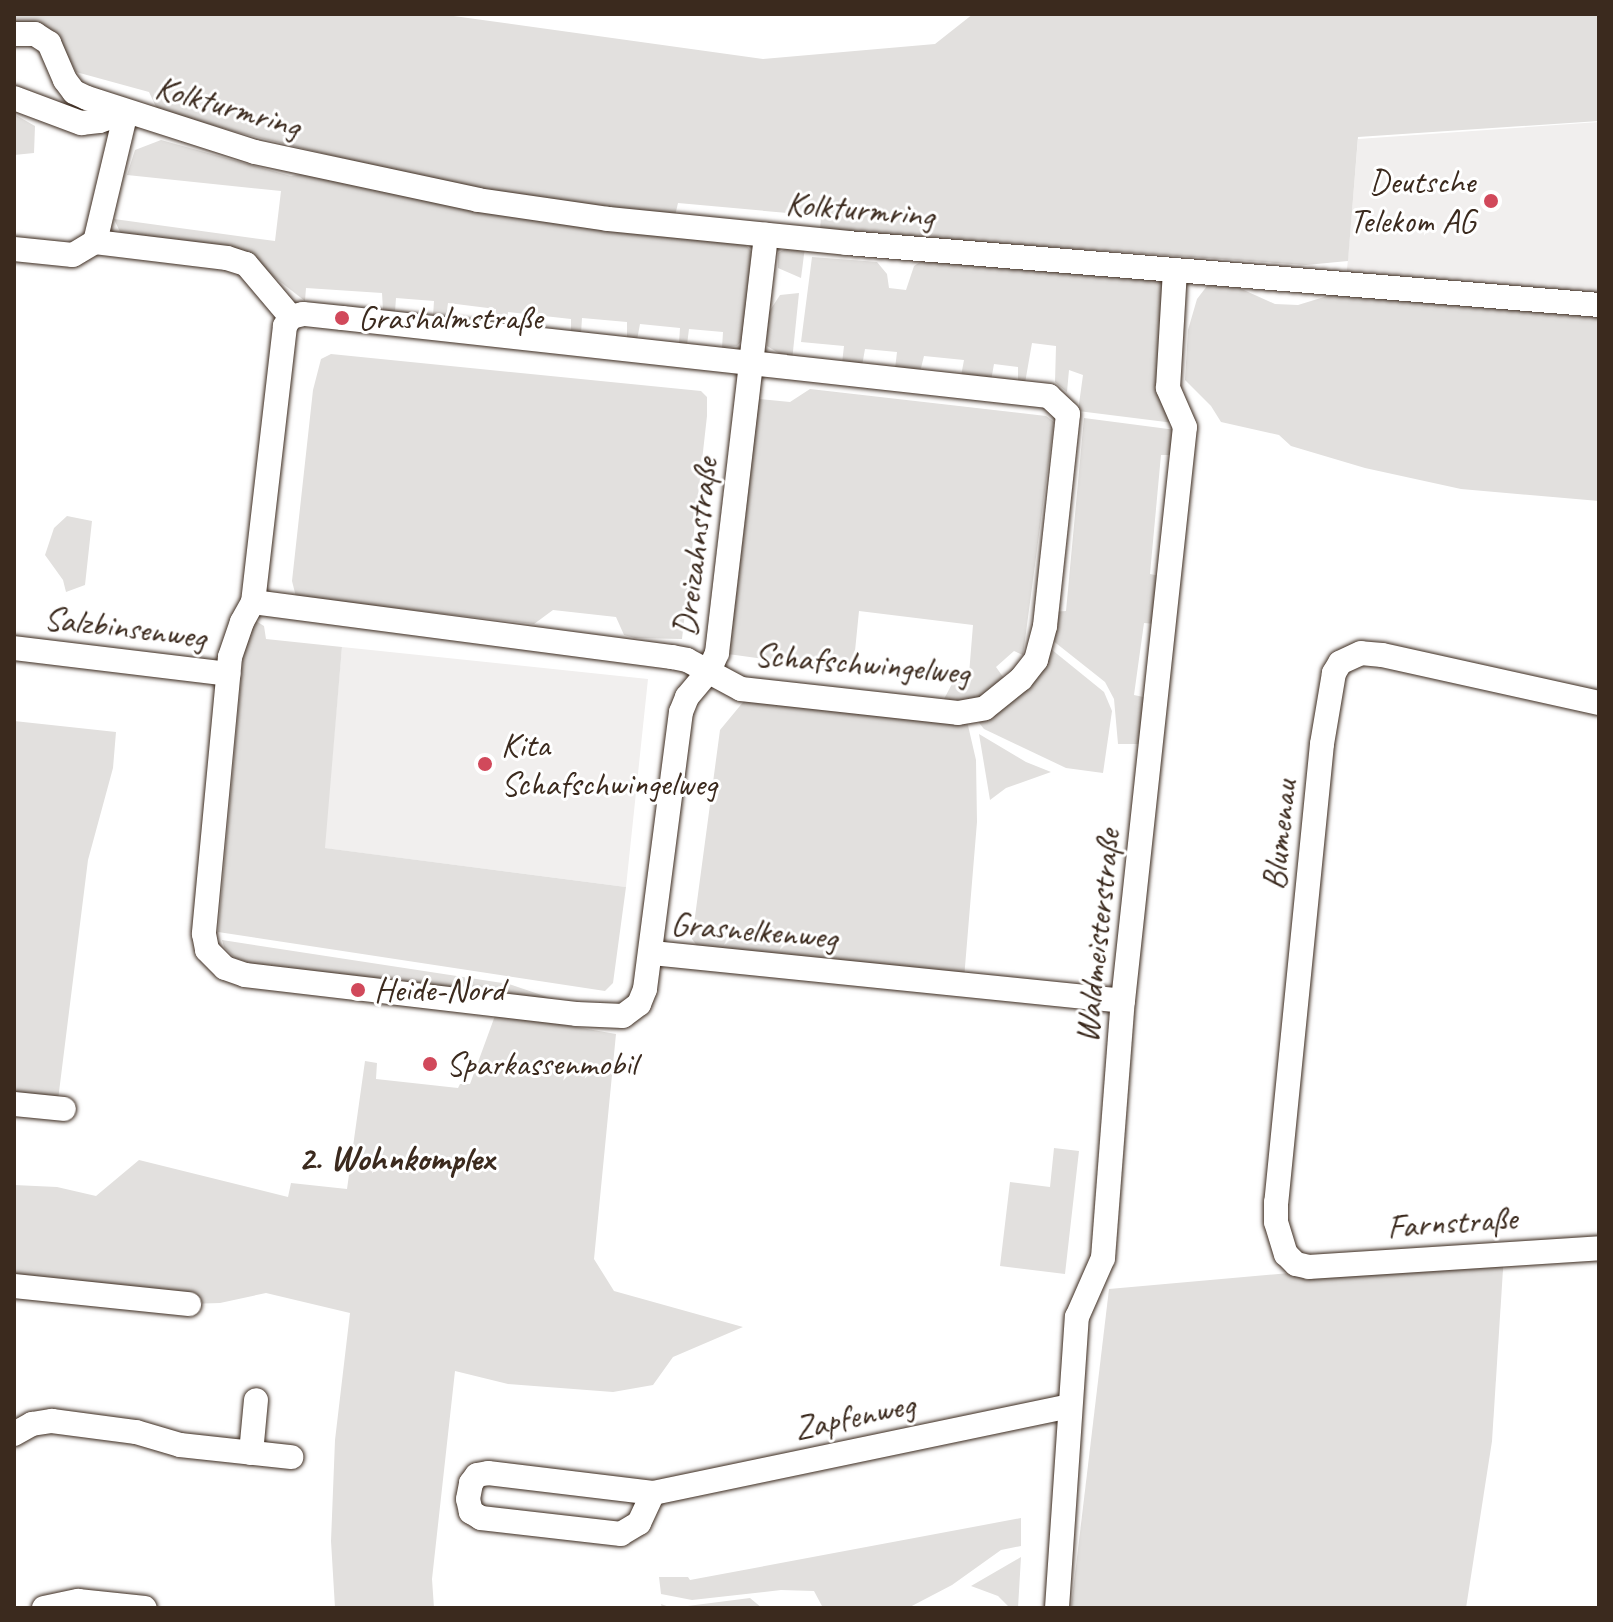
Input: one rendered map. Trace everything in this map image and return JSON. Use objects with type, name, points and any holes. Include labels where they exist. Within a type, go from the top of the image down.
[{"type":"street","name":"Kolkturmring","points":[[14,34],[25,32],[43,38],[55,52],[74,92],[126,112],[255,152],[478,200],[608,219],[766,235],[1599,305]]},
{"type":"street","name":"Kolkturmring","points":[[14,98],[81,123],[126,112]]},
{"type":"street","points":[[95,242],[126,112]]},
{"type":"street","name":"Dreizahnstraße","points":[[652,953],[681,712],[687,697],[709,671],[717,653],[766,235]]},
{"type":"street","points":[[14,249],[73,255],[95,242],[227,258],[246,264],[291,317]]},
{"type":"street","name":"Waldmeisterstraße","points":[[1057,1608],[1077,1317],[1103,1258],[1123,1001],[1185,427],[1168,388],[1175,270]]},
{"type":"street","points":[[228,674],[235,639],[253,602],[285,326],[291,317],[303,314],[753,364]]},
{"type":"street","name":"Schafschwingelweg","points":[[253,602],[672,657],[709,671],[741,689],[958,713],[976,712],[1001,696],[1036,660],[1045,626],[1068,414],[1049,396],[753,364]]},
{"type":"street","name":"Salzbinsenweg","points":[[14,648],[228,674]]},
{"type":"street","name":"Blumenau","points":[[1309,1267],[1296,1264],[1286,1254],[1276,1222],[1276,1202],[1322,744],[1334,673],[1340,663],[1351,655],[1382,655],[1599,703]]},
{"type":"street","name":"Grasnelkenweg","points":[[228,674],[204,934],[211,957],[225,968],[245,975],[607,1016],[623,1016],[639,1004],[652,953],[1123,1001]]},
{"type":"street","points":[[14,1104],[64,1109]]},
{"type":"street","name":"Farnstraße","points":[[1309,1267],[1599,1248]]},
{"type":"street","points":[[14,1286],[189,1304]]},
{"type":"street","points":[[251,1453],[256,1400]]},
{"type":"street","name":"Zapfenweg","points":[[653,1493],[639,1523],[621,1534],[481,1518],[471,1512],[468,1499],[471,1483],[477,1475],[488,1473],[653,1493],[1069,1406]]},
{"type":"street","points":[[14,1434],[32,1424],[52,1421],[136,1432],[180,1445],[291,1457]]},
{"type":"street","points":[[44,1608],[78,1601],[145,1608]]},
{"type":"shaded area","points":[[14,14],[439,14],[763,59],[935,44],[973,14],[1599,14],[1599,121],[1358,137],[1348,261],[1306,265],[820,231],[821,216],[678,203],[675,216],[469,189],[236,132],[157,109],[149,92],[76,72],[54,31],[25,24],[14,25]]},
{"type":"shaded area","points":[[14,114],[35,126],[34,153],[14,155]]},
{"type":"shaded area","points":[[1599,122],[1599,303],[1346,282],[1358,139]]},
{"type":"shaded area","points":[[161,140],[291,176],[313,172],[742,241],[752,252],[746,336],[737,346],[722,348],[723,332],[689,329],[687,345],[679,343],[680,328],[640,324],[637,340],[627,339],[627,322],[582,318],[581,334],[571,333],[571,319],[508,312],[507,327],[495,326],[496,309],[448,303],[446,318],[433,316],[434,301],[396,298],[395,312],[383,311],[382,293],[306,288],[305,301],[264,269],[126,237],[120,232],[114,219],[275,241],[281,191],[127,175],[135,150]]},
{"type":"shaded area","points":[[789,247],[805,247],[801,278],[778,268],[778,253]]},
{"type":"shaded area","points":[[931,255],[1150,274],[1166,285],[1174,423],[1078,411],[1083,375],[1069,370],[1067,392],[1055,382],[1056,346],[1032,343],[1025,383],[1018,383],[1018,367],[994,364],[991,381],[961,376],[964,360],[924,356],[920,372],[895,369],[897,352],[865,349],[862,366],[842,363],[844,346],[801,342],[812,257],[877,262],[887,274],[889,288],[906,290],[914,266]]},
{"type":"shaded area","points":[[1226,282],[1275,304],[1298,305],[1337,293],[1599,312],[1599,501],[1461,489],[1365,468],[1291,446],[1279,435],[1221,422],[1211,406],[1185,380],[1188,330],[1197,299],[1207,286]]},
{"type":"shaded area","points":[[799,293],[792,361],[767,346],[767,315],[780,295]]},
{"type":"shaded area","points":[[331,354],[701,391],[707,397],[707,416],[682,639],[635,638],[624,635],[616,617],[553,610],[534,624],[296,597],[292,581],[313,390],[321,359]]},
{"type":"shaded area","points":[[810,389],[1046,416],[1054,422],[1023,655],[1014,651],[996,667],[1006,681],[978,703],[960,705],[944,699],[953,682],[969,674],[973,625],[859,611],[853,671],[728,654],[759,399],[790,402]]},
{"type":"shaded area","points":[[1084,418],[1176,430],[1174,455],[1161,455],[1150,574],[1160,576],[1155,624],[1144,623],[1134,695],[1148,698],[1143,744],[1118,744],[1114,699],[1105,682],[1047,636],[1052,612],[1066,611]]},
{"type":"shaded area","points":[[67,516],[92,521],[85,585],[66,592],[63,580],[45,555],[54,528]]},
{"type":"shaded area","points":[[253,619],[264,626],[266,639],[342,647],[325,848],[626,887],[613,983],[605,991],[218,932],[245,636]]},
{"type":"shaded area","points":[[1046,645],[1104,692],[1112,711],[1103,773],[1066,768],[984,729],[976,719]]},
{"type":"shaded area","name":"Kita Schafschwingelweg","points":[[342,647],[648,679],[626,887],[324,848]]},
{"type":"shaded area","points":[[769,699],[967,721],[976,760],[977,822],[964,979],[698,947],[692,939],[720,730],[744,701],[767,704]]},
{"type":"shaded area","points":[[14,721],[116,732],[113,768],[88,860],[58,1100],[14,1095]]},
{"type":"shaded area","points":[[979,734],[1026,762],[1051,772],[1006,788],[990,800]]},
{"type":"shaded area","points":[[222,940],[509,984],[562,1002],[259,966],[235,958],[224,947]]},
{"type":"shaded area","points":[[496,1013],[616,1034],[594,1259],[614,1291],[743,1327],[673,1357],[653,1385],[613,1392],[508,1384],[455,1371],[432,1579],[434,1608],[335,1608],[331,1541],[335,1440],[350,1313],[266,1293],[220,1303],[189,1304],[14,1286],[14,1185],[57,1187],[96,1196],[139,1160],[288,1197],[291,1183],[347,1189],[365,1061],[377,1063],[376,1079],[458,1088],[460,1084],[470,1084]]},
{"type":"shaded area","points":[[1054,1148],[1079,1151],[1065,1274],[1000,1266],[1010,1182],[1050,1187]]},
{"type":"shaded area","points":[[1504,1254],[1492,1441],[1466,1608],[1071,1608],[1109,1289]]},
{"type":"shaded area","points":[[1021,1518],[1021,1546],[1001,1550],[952,1585],[908,1608],[823,1608],[814,1591],[781,1590],[692,1600],[661,1594],[659,1577],[688,1577],[690,1580]]},
{"type":"shaded area","points":[[1021,1557],[1018,1608],[1010,1608],[998,1596],[971,1586]]},
{"type":"shaded area","points":[[750,1598],[762,1608],[672,1608]]},
{"type":"place","name":"Deutsche Telekom AG","points":[[1491,201]]},
{"type":"place","name":"Grashalmstraße","points":[[342,318]]},
{"type":"place","name":"Kita Schafschwingelweg","points":[[485,764]]},
{"type":"place","name":"Heide-Nord","points":[[358,990]]},
{"type":"place","name":"Sparkassenmobil","points":[[430,1064]]},
{"type":"district","name":"2. Wohnkomplex","points":[[396,1159]]}]
